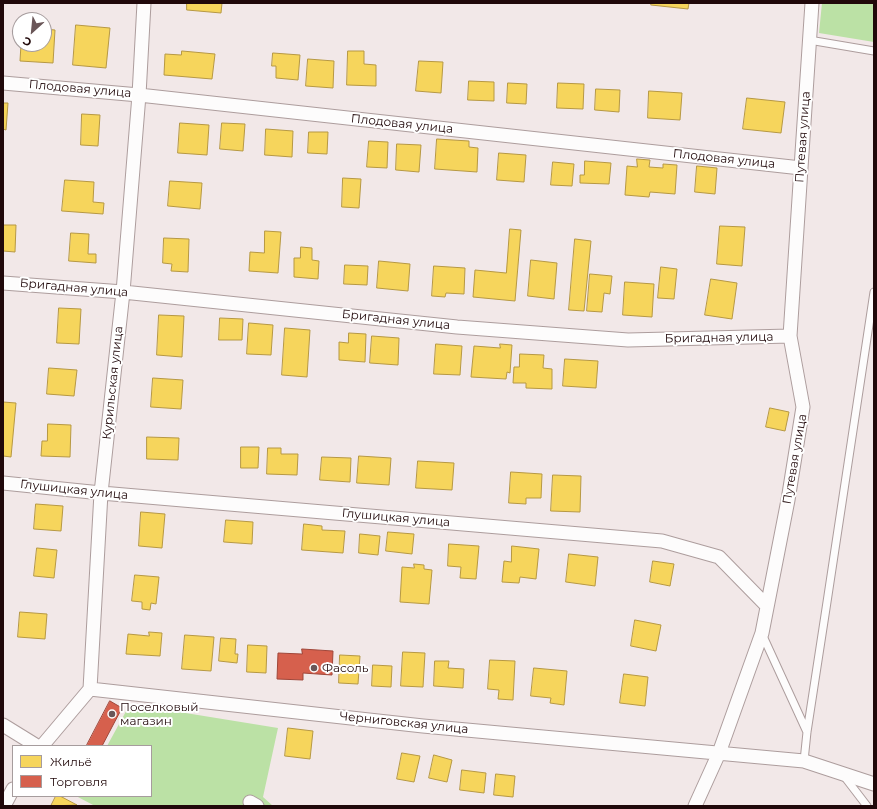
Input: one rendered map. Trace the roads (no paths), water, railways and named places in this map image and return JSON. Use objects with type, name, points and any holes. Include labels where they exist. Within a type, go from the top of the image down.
[{"type":"street","name":"Курильская улица","points":[[90,689],[101,493],[123,292],[139,95],[144,3]]},
{"type":"street","name":"Путевая улица","points":[[695,806],[719,753],[762,633],[788,500],[804,407],[790,336],[812,3]]},
{"type":"street","name":"Плодовая улица","points":[[3,83],[139,95],[801,168]]},
{"type":"street","name":"Бригадная улица","points":[[3,282],[123,292],[457,327],[628,340],[790,336]]},
{"type":"street","name":"Глушицкая улица","points":[[3,483],[101,493],[662,541],[719,557],[767,606]]},
{"type":"street","points":[[43,745],[90,689]]},
{"type":"street","name":"Черниговская улица","points":[[90,689],[431,726],[804,761],[874,784]]},
{"type":"street","points":[[3,725],[34,745]]},
{"type":"street","points":[[4,806],[12,791]]},
{"type":"lane","points":[[809,40],[874,51]]},
{"type":"lane","points":[[804,761],[807,732],[874,292]]},
{"type":"lane","points":[[762,633],[807,732]]},
{"type":"lane","points":[[841,773],[868,806]]},
{"type":"place","name":"Фасоль","points":[[314,668]]},
{"type":"place","name":"Поселковый магазин","points":[[112,714]]}]
